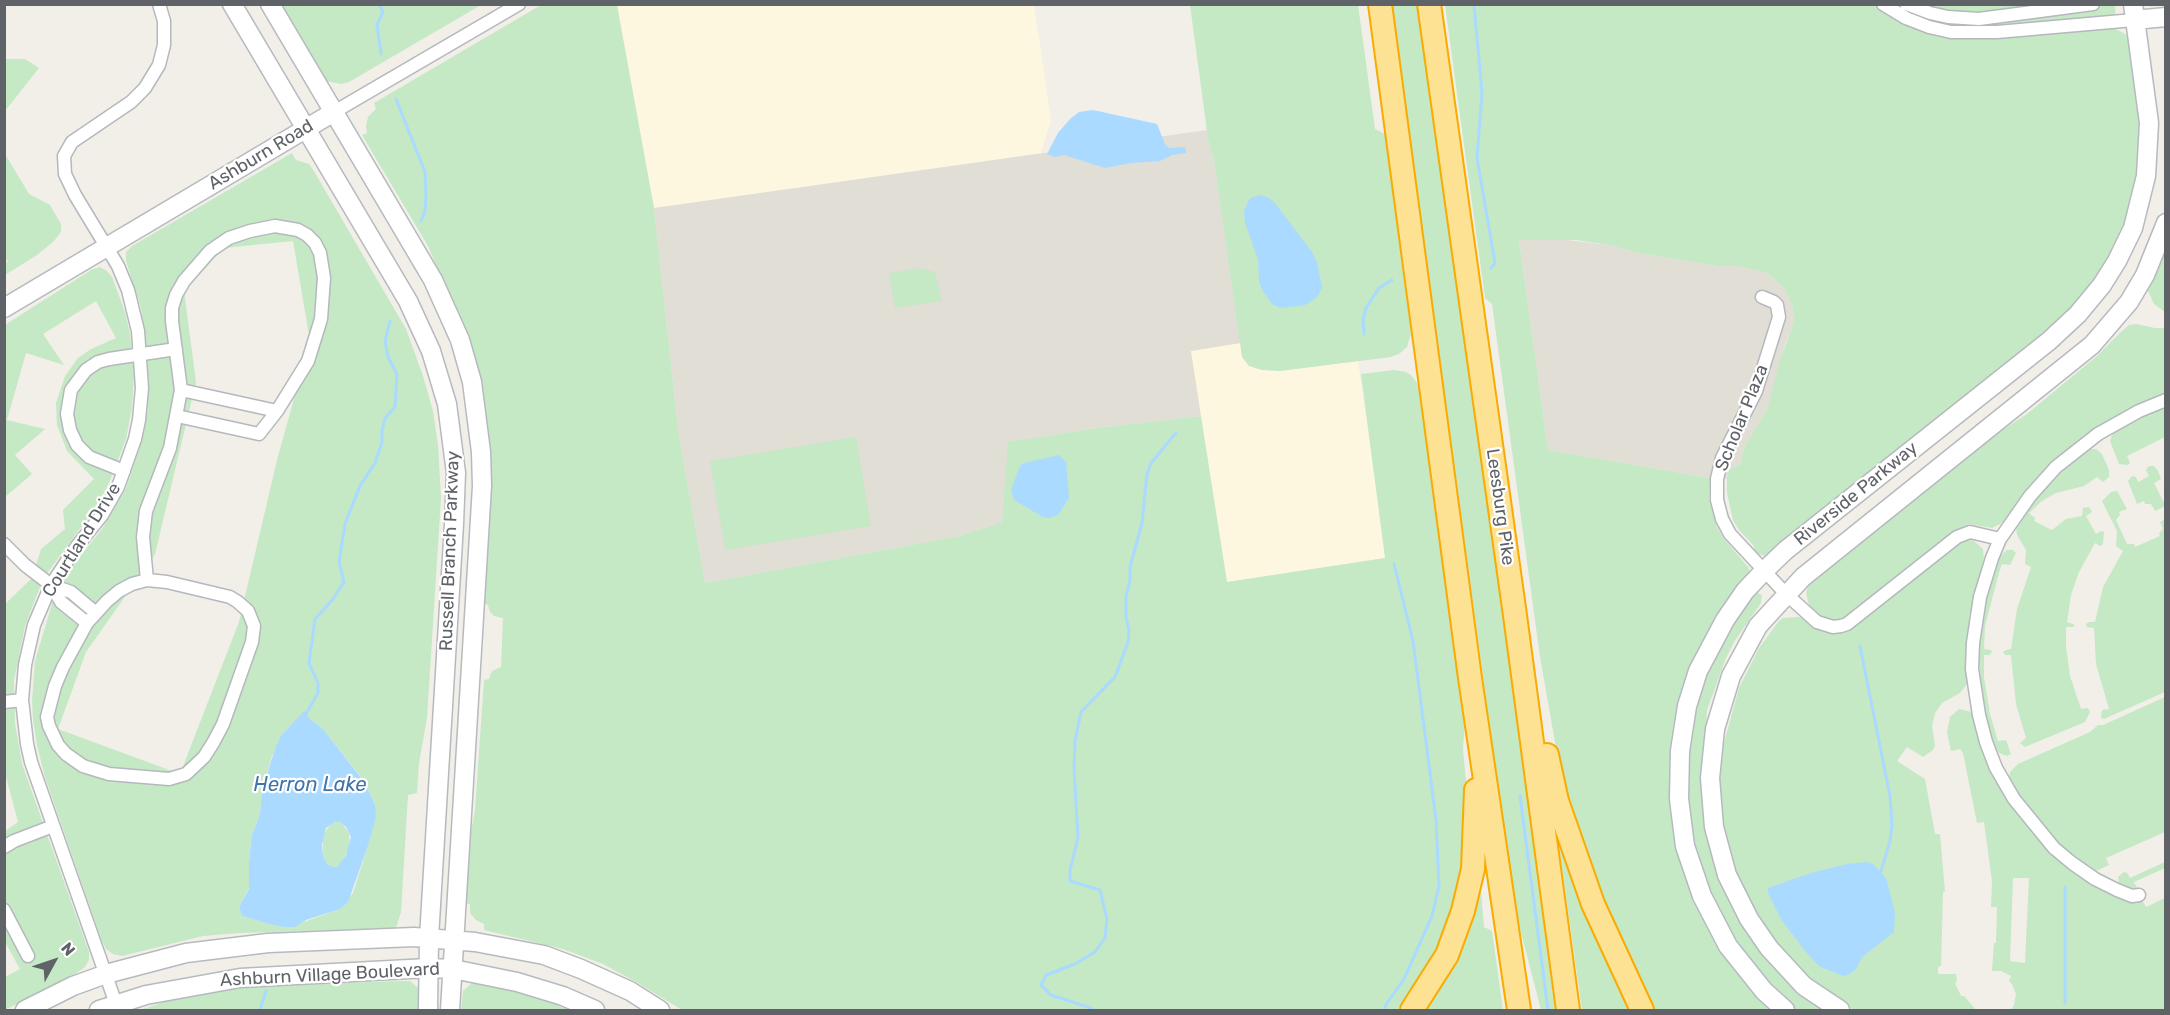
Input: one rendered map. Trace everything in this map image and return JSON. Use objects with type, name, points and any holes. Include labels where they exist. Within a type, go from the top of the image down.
[{"type":"highway","points":[[1380,4],[1470,678],[1519,1011]]},
{"type":"highway","name":"Leesburg Pike","points":[[1428,4],[1514,608],[1568,1011]]},
{"type":"highway","points":[[1514,608],[1557,801],[1593,904],[1642,1011]]},
{"type":"highway","points":[[1412,1011],[1447,955],[1463,911],[1473,870],[1476,795],[1470,678]]},
{"type":"main road","name":"Russell Branch Parkway","points":[[232,4],[397,280],[420,323],[440,374],[452,433],[456,473],[454,524],[429,938],[428,1011]]},
{"type":"main road","name":"Russell Branch Parkway","points":[[270,4],[421,258],[445,304],[460,340],[472,382],[478,415],[482,486],[450,1011]]},
{"type":"main road","points":[[2133,12],[2165,16]]},
{"type":"main road","name":"Riverside Parkway","points":[[1785,1011],[1746,971],[1728,946],[1715,924],[1693,872],[1686,846],[1679,799],[1678,772],[1687,706],[1698,672],[1725,620],[1745,591],[1786,550],[2049,341],[2078,314],[2102,285],[2133,228],[2146,176],[2148,123],[2133,12]]},
{"type":"main road","name":"Ashburn Road","points":[[4,308],[334,112]]},
{"type":"main road","name":"Riverside Parkway","points":[[1840,1011],[1804,986],[1785,967],[1749,919],[1727,875],[1713,818],[1710,778],[1715,729],[1731,676],[1764,618],[1803,577],[2092,345],[2129,302],[2145,275],[2166,223]]},
{"type":"main road","name":"Ashburn Village Boulevard","points":[[25,1011],[73,986],[106,974],[186,953],[268,943],[429,938],[455,939],[520,949],[543,956],[581,969],[621,987],[660,1011]]},
{"type":"main road","name":"Ashburn Village Boulevard","points":[[108,1007],[177,988],[240,978],[428,968],[453,969],[518,981],[563,996],[595,1011]]},
{"type":"street","name":"Courtland Drive","points":[[108,1007],[106,974],[31,762],[22,700],[23,677],[31,637],[51,585],[77,546],[102,515],[118,488],[129,460],[139,420],[142,388],[138,331],[128,290],[118,266],[75,195],[65,174],[64,156],[72,142],[131,102],[145,88],[159,65],[164,45],[164,21],[159,4]]},
{"type":"street","name":"Ashburn Road","points":[[334,112],[519,4]]},
{"type":"street","points":[[1883,4],[1906,18],[1951,32],[1997,32],[2133,12]]},
{"type":"street","points":[[1906,4],[1948,17],[1979,19],[2093,4]]},
{"type":"street","points":[[147,580],[143,537],[146,512],[170,448],[180,390],[172,308],[176,295],[184,281],[210,251],[229,238],[275,226],[298,230],[315,243],[320,253],[324,278],[321,319],[308,361],[277,411],[260,434],[177,416]]},
{"type":"street","name":"Scholar Plaza","points":[[1762,297],[1774,302],[1779,316],[1756,391],[1722,458],[1717,490],[1719,510],[1725,525],[1764,572],[1817,622],[1833,627],[1841,626],[1847,624],[1956,537],[1970,532],[2000,539]]},
{"type":"street","points":[[124,471],[100,463],[82,451],[70,430],[67,414],[67,403],[71,390],[86,370],[98,362],[176,349]]},
{"type":"street","points":[[180,390],[277,411]]},
{"type":"street","points":[[2139,895],[2132,896],[2095,879],[2054,848],[2014,799],[1996,768],[1986,742],[1975,697],[1972,669],[1973,643],[1980,597],[2000,539],[2030,496],[2056,467],[2076,450],[2119,422],[2166,400]]},
{"type":"street","points":[[4,544],[25,565],[51,585],[71,592],[96,613]]},
{"type":"street","points":[[147,580],[167,582],[230,597],[243,606],[251,616],[254,626],[252,642],[223,724],[204,757],[186,774],[178,777],[158,778],[98,772],[75,761],[58,745],[49,726],[47,717],[49,706],[63,668],[87,623],[96,613],[107,600],[125,587],[147,580]]},
{"type":"street","points":[[51,585],[61,602],[87,623]]},
{"type":"street","points":[[4,702],[22,700]]},
{"type":"street","points":[[4,847],[53,826]]},
{"type":"street","points":[[4,910],[28,956]]},
{"type":"shaded area","points":[[617,5],[1034,5],[1051,120],[1041,153],[654,208]]},
{"type":"shaded area","points":[[1207,130],[1214,160],[1241,343],[1191,351],[1201,416],[1089,429],[1009,442],[1002,522],[960,536],[705,583],[678,429],[654,208]]},
{"type":"shaded area","points":[[1558,239],[1610,245],[1634,252],[1716,266],[1738,266],[1767,273],[1785,289],[1792,305],[1794,319],[1767,410],[1746,444],[1742,463],[1729,469],[1727,479],[1548,450],[1519,240]]},
{"type":"shaded area","points":[[1241,343],[1242,357],[1249,366],[1262,370],[1280,371],[1358,361],[1386,558],[1227,582],[1190,351]]},
{"type":"green space","points":[[2115,4],[2116,29],[2129,39],[2142,113],[2141,164],[2128,220],[2116,247],[2089,290],[2059,323],[1772,553],[1764,556],[1754,552],[1754,546],[1739,530],[1733,520],[1727,493],[1727,479],[1729,469],[1742,463],[1746,444],[1767,410],[1794,319],[1792,305],[1785,289],[1767,273],[1738,266],[1716,266],[1576,240],[1519,240],[1548,450],[1710,478],[1709,498],[1717,527],[1724,539],[1749,568],[1749,576],[1696,659],[1677,840],[1775,1010],[1652,1010],[1585,862],[1561,776],[1540,657],[1492,304],[1485,298],[1445,5]]},
{"type":"green space","points":[[278,5],[481,5],[349,82],[341,84],[326,81],[322,77]]},
{"type":"green space","points":[[541,5],[617,5],[654,208],[678,429],[705,583],[960,536],[1002,522],[1008,442],[1089,429],[1201,416],[1227,582],[1385,558],[1361,374],[1394,370],[1406,372],[1412,376],[1419,390],[1465,720],[1463,750],[1467,790],[1465,856],[1444,943],[1404,1010],[682,1010],[603,964],[563,949],[484,930],[484,924],[470,913],[470,904],[464,904],[467,855],[475,810],[484,680],[489,679],[492,671],[501,667],[503,618],[494,616],[488,605],[482,603],[489,491],[447,291],[428,246],[362,135],[367,133],[368,117],[376,109],[374,103]]},
{"type":"green space","points":[[1190,5],[1358,5],[1375,129],[1385,134],[1411,333],[1407,347],[1399,354],[1391,357],[1280,371],[1262,370],[1249,366],[1242,357],[1214,160],[1209,146]]},
{"type":"green space","points":[[1392,5],[1420,5],[1555,1010],[1541,1010],[1514,905]]},
{"type":"green space","points":[[5,59],[25,59],[39,68],[5,111]]},
{"type":"green space","points":[[292,153],[296,160],[309,164],[315,173],[406,329],[433,411],[438,445],[441,498],[427,718],[419,763],[417,793],[408,795],[401,912],[396,928],[203,936],[122,956],[106,949],[102,941],[45,777],[37,745],[32,701],[35,661],[54,597],[74,564],[102,529],[126,489],[139,450],[148,410],[148,358],[141,308],[126,261],[126,252],[132,246]],"holes":[[[293,241],[310,341],[277,460],[239,622],[180,774],[58,729],[86,652],[155,554],[196,382],[184,291],[224,248]],[[304,712],[308,713],[308,717],[323,729],[357,772],[375,805],[368,846],[353,893],[340,909],[290,927],[242,916],[239,907],[249,888],[252,835],[260,814],[262,790],[272,756],[285,732]]]},
{"type":"green space","points":[[5,154],[29,194],[50,205],[61,224],[61,232],[37,255],[5,275],[5,264],[8,261],[4,257]]},
{"type":"green space","points":[[2165,246],[2165,312],[2154,304],[2147,289]]},
{"type":"green space","points":[[100,267],[112,277],[125,312],[130,334],[134,377],[132,407],[126,439],[107,488],[43,579],[25,626],[14,681],[15,723],[22,764],[89,952],[89,960],[85,967],[75,974],[5,1010],[5,977],[20,969],[4,940],[5,831],[18,822],[5,773],[5,604],[32,578],[41,549],[65,529],[63,510],[94,479],[67,451],[57,425],[56,403],[65,376],[78,358],[91,349],[116,338],[96,301],[43,334],[64,365],[26,353],[7,420],[45,429],[15,455],[32,474],[5,497],[5,325],[91,270]]},
{"type":"green space","points":[[920,268],[935,272],[942,301],[895,308],[889,273]]},
{"type":"green space","points":[[2129,325],[2165,328],[2165,394],[2121,413],[2080,439],[2040,476],[2002,523],[1992,528],[1969,524],[1953,532],[1845,618],[1824,619],[1811,608],[1806,592],[1811,579],[1987,440],[2027,414],[2097,356]]},
{"type":"green space","points":[[2161,409],[2165,410],[2165,437],[2127,456],[2130,463],[2127,465],[2119,464],[2110,441],[2113,433],[2141,416]]},
{"type":"green space","points":[[856,437],[871,526],[725,550],[710,461]]},
{"type":"green space","points":[[2089,449],[2096,449],[2102,454],[2109,470],[2109,477],[2103,482],[2097,477],[2084,486],[2056,493],[2042,501],[2029,513],[2035,518],[2034,521],[2052,530],[2066,519],[2082,516],[2083,508],[2089,507],[2092,512],[2086,516],[2096,534],[2104,532],[2103,544],[2100,546],[2095,543],[2079,572],[2071,595],[2067,622],[2075,625],[2066,627],[2070,676],[2081,709],[2088,708],[2090,712],[2085,722],[2025,747],[2020,743],[2026,738],[2016,704],[2011,655],[2005,655],[2003,652],[2011,649],[2017,609],[2031,567],[2025,564],[2026,550],[2017,535],[2016,527],[2045,488]]},
{"type":"green space","points":[[2149,466],[2154,466],[2158,471],[2161,479],[2154,483],[2165,501],[2165,506],[2155,511],[2151,504],[2145,504],[2144,501],[2137,504],[2128,481],[2132,476],[2136,477],[2138,482],[2149,476],[2146,470]]},
{"type":"green space","points":[[2117,491],[2127,509],[2119,512],[2120,515],[2116,520],[2127,544],[2134,544],[2135,547],[2160,536],[2159,533],[2163,529],[2160,522],[2165,519],[2165,692],[2104,719],[2101,718],[2102,710],[2109,709],[2096,664],[2094,628],[2087,627],[2086,624],[2095,622],[2103,587],[2123,551],[2116,546],[2117,531],[2102,501],[2111,492]]},
{"type":"green space","points":[[1969,540],[1974,541],[1983,549],[1984,562],[1969,617],[1967,684],[1960,693],[1942,703],[1935,713],[1932,726],[1935,746],[1933,750],[1923,757],[1907,747],[1897,761],[1925,779],[1935,834],[1940,834],[1945,892],[1943,892],[1941,966],[1938,967],[1938,974],[1956,974],[1955,983],[1961,996],[1964,996],[1976,1010],[1854,1010],[1818,988],[1796,968],[1761,926],[1735,877],[1722,830],[1717,768],[1739,688],[1759,648],[1779,621],[1783,618],[1800,617],[1823,632],[1842,633],[1853,627],[1956,545]]},
{"type":"green space","points":[[2007,550],[2013,550],[2016,553],[2010,565],[2002,564],[1985,626],[1984,649],[1992,652],[1984,655],[1984,677],[1990,714],[1998,741],[2006,740],[2011,754],[2007,756],[1999,753],[1992,740],[1984,711],[1979,660],[1981,627],[1987,593],[2000,556]]},
{"type":"green space","points":[[1758,593],[1762,595],[1761,603],[1734,642],[1707,710],[1703,785],[1749,933],[1827,1010],[1795,1010],[1729,937],[1710,899],[1689,833],[1685,770],[1696,701],[1714,651],[1750,596]]},
{"type":"green space","points":[[2165,697],[2165,832],[2106,858],[2109,865],[2096,871],[2063,847],[2049,833],[2022,800],[2009,779],[2010,772],[2018,764],[2090,732],[2098,725],[2103,725]]},
{"type":"green space","points":[[1959,709],[1971,712],[1982,750],[2006,797],[2025,824],[2054,855],[2142,900],[2146,907],[2165,898],[2165,1010],[2011,1010],[2016,994],[2009,981],[2011,976],[2001,971],[1992,971],[1994,943],[1996,943],[1997,907],[1991,907],[1992,881],[1984,822],[1977,823],[1963,753],[1960,749],[1951,751],[1947,732],[1950,717]],"holes":[[[2013,878],[2029,878],[2025,963],[2010,961]]]},
{"type":"green space","points":[[340,821],[349,833],[350,846],[341,863],[337,867],[332,867],[327,864],[323,856],[323,835],[331,824]]},
{"type":"green space","points":[[1562,841],[1635,1010],[1582,1010],[1559,846]]},
{"type":"green space","points":[[2165,862],[2165,868],[2134,882],[2137,888],[2134,890],[2119,883],[2118,877],[2124,872],[2130,878]]},
{"type":"green space","points":[[1480,878],[1484,927],[1492,931],[1503,1010],[1422,1010]]},
{"type":"green space","points":[[410,981],[421,994],[421,1010],[140,1010],[167,1001],[248,986]]},
{"type":"green space","points":[[474,981],[531,992],[568,1010],[461,1010],[463,991]]},
{"type":"water","points":[[1093,110],[1157,124],[1169,148],[1185,147],[1186,153],[1172,155],[1160,161],[1105,168],[1064,155],[1055,157],[1047,154],[1058,133],[1070,119],[1079,112]]},
{"type":"water","points":[[1261,195],[1275,203],[1317,262],[1322,288],[1317,297],[1305,305],[1281,308],[1272,304],[1259,282],[1258,259],[1245,223],[1244,211],[1250,198]]},
{"type":"water","points":[[1059,455],[1066,462],[1069,498],[1058,515],[1043,517],[1014,500],[1011,490],[1020,466],[1024,463]]},
{"type":"water","name":"Herron Lake","points":[[304,711],[308,713],[308,717],[323,729],[365,783],[375,805],[376,817],[348,902],[340,909],[306,920],[295,927],[269,924],[242,916],[239,907],[249,889],[252,835],[260,814],[262,790],[281,736]],"holes":[[[335,822],[340,822],[346,827],[351,837],[346,855],[337,867],[333,867],[327,864],[323,856],[322,845],[326,828]]]},
{"type":"water","points":[[1867,862],[1873,864],[1886,878],[1895,913],[1894,932],[1862,957],[1856,969],[1843,976],[1819,966],[1805,951],[1781,919],[1768,893],[1768,888],[1811,873],[1847,864]]},
{"type":"waterway","points":[[379,4],[383,12],[377,25],[381,54]]},
{"type":"waterway","points":[[1474,4],[1482,93],[1477,158],[1495,263],[1491,268]]},
{"type":"waterway","points":[[396,99],[425,172],[425,211],[421,221]]},
{"type":"waterway","points":[[1364,334],[1363,319],[1366,308],[1379,288],[1392,280]]},
{"type":"waterway","points":[[307,712],[318,693],[318,683],[309,663],[315,619],[333,599],[344,582],[339,562],[345,524],[360,486],[375,463],[382,442],[385,418],[395,407],[397,374],[388,357],[385,341],[390,321]]},
{"type":"waterway","points":[[1093,1010],[1051,995],[1041,985],[1046,975],[1075,964],[1095,952],[1105,938],[1107,919],[1100,890],[1070,881],[1070,870],[1078,838],[1074,769],[1075,741],[1081,712],[1115,677],[1128,642],[1126,597],[1130,567],[1142,523],[1147,474],[1151,463],[1176,433]]},
{"type":"waterway","points":[[1384,1010],[1404,979],[1432,916],[1439,886],[1436,820],[1413,641],[1394,564]]},
{"type":"waterway","points":[[1860,646],[1890,796],[1892,825],[1881,871]]},
{"type":"waterway","points":[[1520,796],[1548,1010]]},
{"type":"waterway","points":[[2065,887],[2065,1003]]},
{"type":"waterway","points":[[260,1010],[266,991]]}]
